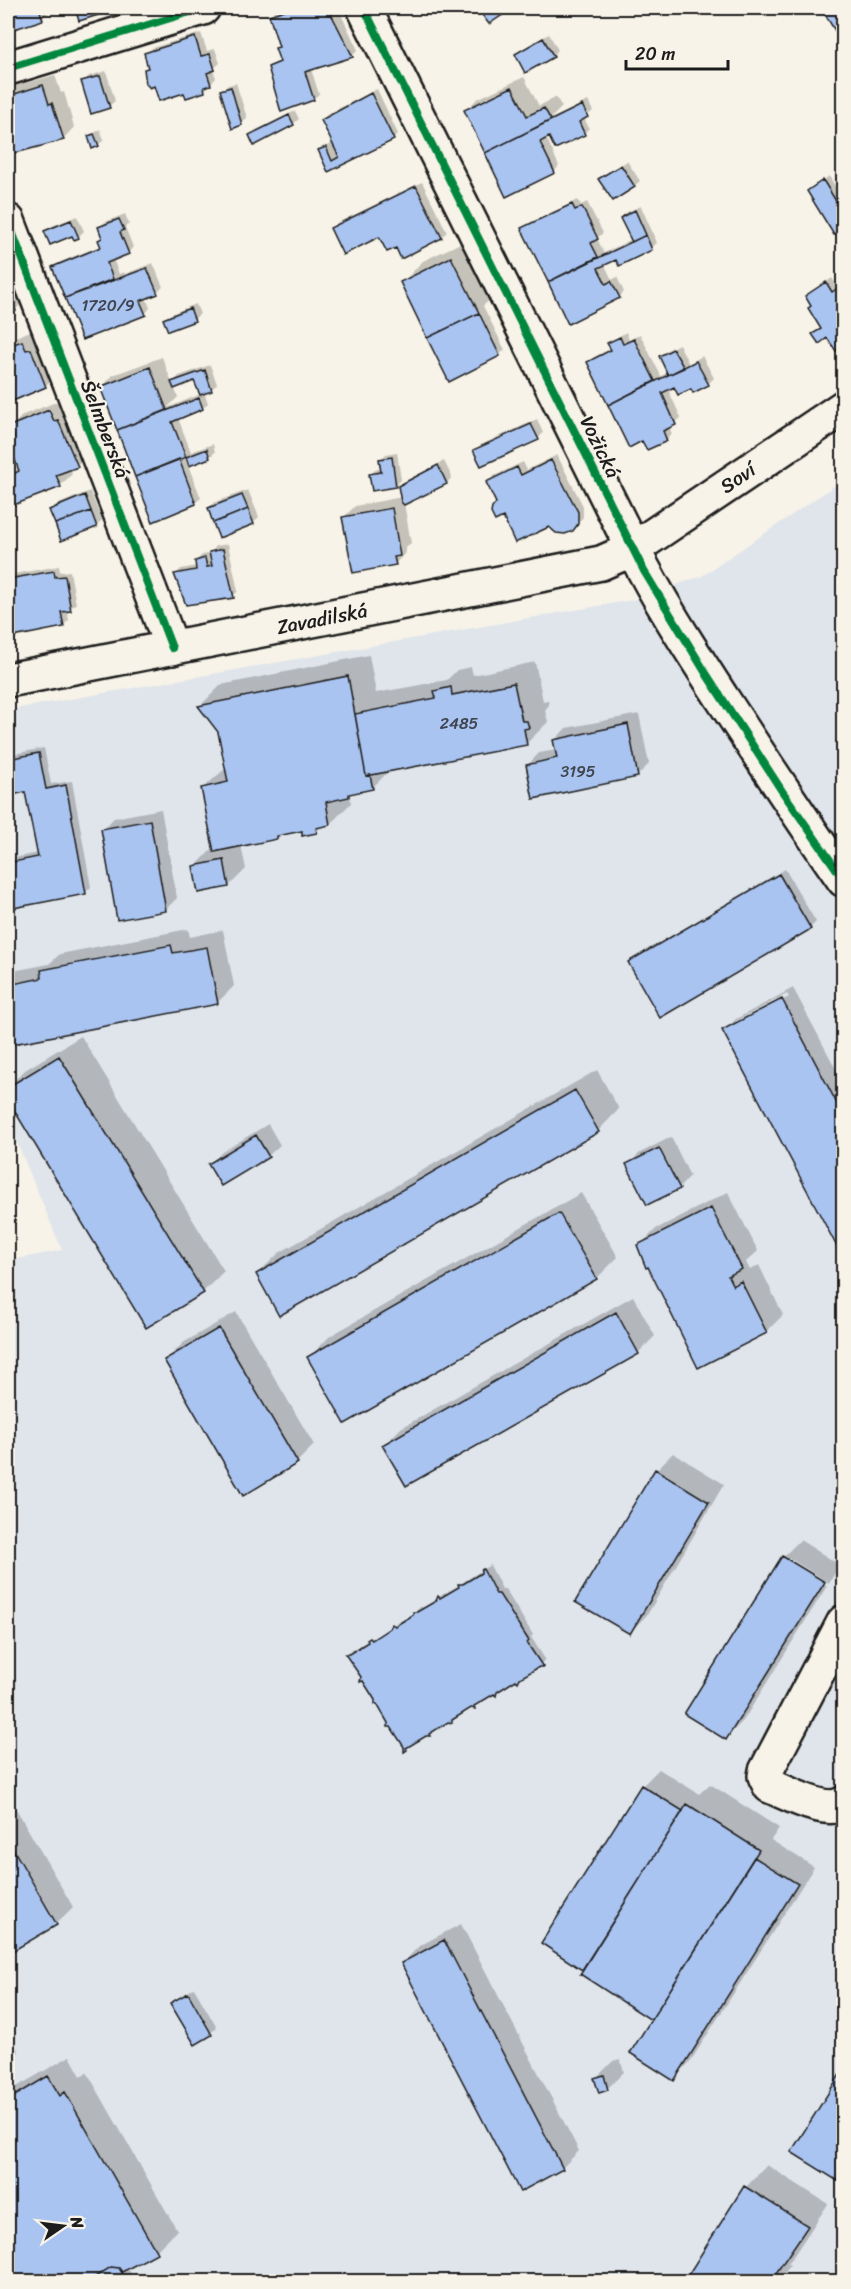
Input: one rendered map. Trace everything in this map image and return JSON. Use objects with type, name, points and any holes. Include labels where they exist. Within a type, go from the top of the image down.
[{"type":"main road","points":[[8,68],[204,8]]},
{"type":"main road","name":"Vožická","points":[[364,8],[660,599],[782,791],[843,880]]},
{"type":"main road","name":"Šelmberská","points":[[8,221],[172,648]]},
{"type":"main road","name":"Soví","points":[[633,549],[843,407]]},
{"type":"main road","name":"Zavadilská","points":[[8,680],[586,568],[633,549]]},
{"type":"main road","points":[[843,1622],[766,1770],[765,1776],[770,1786],[819,1806],[839,1807],[843,1803]]},
{"type":"shaded area","points":[[843,480],[843,2281],[8,2282],[8,1261],[62,1250],[8,1121],[8,710],[632,600],[702,576]]},
{"type":"building","points":[[8,8],[39,8],[43,20],[8,31]]},
{"type":"building","points":[[75,8],[121,8],[79,21]]},
{"type":"building","points":[[291,8],[328,8],[353,57],[305,72],[314,100],[281,112],[268,67],[280,62],[275,48],[279,47],[269,15]]},
{"type":"building","points":[[477,8],[513,8],[489,24]]},
{"type":"building","points":[[821,8],[844,8],[844,30],[837,34]]},
{"type":"building","points":[[195,37],[201,56],[210,54],[215,70],[207,73],[211,85],[204,87],[205,92],[186,98],[184,93],[159,101],[154,86],[150,88],[146,84],[144,69],[148,68],[144,53]]},
{"type":"building","points":[[543,38],[554,57],[525,73],[515,54]]},
{"type":"building","points":[[100,76],[110,108],[91,114],[81,81]]},
{"type":"building","points":[[43,85],[49,104],[52,103],[64,140],[15,153],[12,145],[8,146],[8,96]]},
{"type":"building","points":[[231,87],[242,125],[232,129],[220,90]]},
{"type":"building","points":[[512,87],[527,116],[544,108],[551,120],[485,153],[464,110]]},
{"type":"building","points":[[371,93],[394,140],[328,172],[318,150],[326,147],[332,161],[339,157],[321,120]]},
{"type":"building","points":[[582,105],[588,117],[579,122],[585,135],[555,149],[549,137],[540,142],[555,173],[506,197],[485,153]]},
{"type":"building","points":[[289,115],[294,125],[254,146],[249,135]]},
{"type":"building","points":[[94,134],[99,146],[92,149],[88,136]]},
{"type":"building","points":[[621,165],[635,187],[613,201],[598,179]]},
{"type":"building","points":[[823,180],[844,214],[844,229],[834,235],[807,191]]},
{"type":"building","points":[[416,186],[442,238],[401,259],[396,248],[387,252],[379,237],[343,255],[330,228]]},
{"type":"building","points":[[572,204],[575,210],[582,207],[598,239],[591,243],[598,257],[548,282],[521,228]]},
{"type":"building","points":[[635,210],[646,235],[632,242],[620,218]]},
{"type":"building","points":[[119,219],[124,230],[120,232],[129,254],[107,263],[113,279],[65,298],[52,267],[101,247],[98,240],[102,238],[98,227]]},
{"type":"building","points":[[71,220],[79,238],[74,240],[72,236],[50,245],[44,231]]},
{"type":"building","points":[[646,235],[652,250],[619,266],[616,260],[598,268],[606,284],[611,281],[620,298],[568,324],[548,282]]},
{"type":"building","points":[[451,257],[479,313],[427,338],[400,282]]},
{"type":"building","points":[[147,268],[158,294],[140,301],[146,315],[82,340],[65,298]]},
{"type":"building","points":[[826,282],[832,292],[844,284],[844,346],[836,351],[827,338],[819,344],[812,334],[821,329],[808,308],[811,306],[805,296]]},
{"type":"building","points":[[8,290],[16,311],[8,314]]},
{"type":"building","points":[[190,308],[195,321],[168,331],[163,319]]},
{"type":"building","points":[[479,313],[500,356],[449,382],[427,338]]},
{"type":"building","points":[[620,337],[623,344],[634,339],[655,381],[608,405],[587,362],[611,350],[607,343]]},
{"type":"building","points":[[22,341],[26,350],[31,349],[46,387],[8,403],[8,346]]},
{"type":"building","points":[[673,349],[684,368],[668,375],[659,356]]},
{"type":"building","points":[[696,361],[709,385],[693,393],[691,389],[678,395],[674,387],[662,393],[676,425],[663,431],[667,441],[647,450],[642,441],[629,448],[608,405]]},
{"type":"building","points":[[150,367],[167,410],[117,430],[100,387]]},
{"type":"building","points":[[205,370],[212,391],[200,395],[194,381],[174,389],[171,382]]},
{"type":"building","points":[[199,398],[203,409],[172,422],[186,457],[135,477],[117,430]]},
{"type":"building","points":[[49,410],[54,421],[58,420],[78,467],[56,475],[61,487],[11,506],[8,496],[8,477],[19,471],[8,441],[14,437],[10,426]]},
{"type":"building","points":[[531,424],[539,440],[481,466],[473,450]]},
{"type":"building","points":[[207,449],[210,458],[189,466],[186,457]]},
{"type":"building","points":[[392,457],[396,487],[372,491],[369,474],[381,472],[379,459]]},
{"type":"building","points":[[179,459],[196,504],[153,522],[135,477]]},
{"type":"building","points":[[551,460],[578,512],[578,524],[573,531],[565,534],[556,533],[549,527],[515,543],[503,517],[495,521],[491,513],[496,503],[486,482],[517,467],[521,475]]},
{"type":"building","points":[[438,465],[447,484],[404,505],[401,502],[398,486]]},
{"type":"building","points":[[85,495],[91,511],[55,524],[49,510]]},
{"type":"building","points":[[242,495],[248,509],[213,523],[208,508]]},
{"type":"building","points":[[392,508],[400,556],[394,557],[396,565],[353,573],[342,517]]},
{"type":"building","points":[[248,509],[254,524],[219,538],[213,523]]},
{"type":"building","points":[[91,511],[97,527],[61,541],[55,524]]},
{"type":"building","points":[[223,549],[234,598],[186,605],[174,574],[196,570],[195,561],[205,558],[207,567],[212,566],[209,552]]},
{"type":"building","points":[[54,571],[55,577],[65,576],[71,611],[61,612],[64,627],[13,637],[8,605],[8,579]]},
{"type":"building","points":[[8,605],[13,637],[8,638]]},
{"type":"building","points":[[348,676],[366,776],[370,775],[373,789],[326,802],[330,825],[316,828],[317,833],[302,836],[302,831],[277,836],[277,839],[214,852],[201,788],[228,782],[218,732],[198,706]]},
{"type":"building","points":[[514,683],[522,721],[527,721],[529,728],[524,729],[527,745],[366,776],[355,714],[436,698],[434,691],[451,687],[452,695]]},
{"type":"building","points":[[628,724],[638,777],[533,799],[526,765],[557,758],[553,740]]},
{"type":"building","points":[[39,753],[46,789],[66,785],[86,894],[8,909],[8,863],[38,857],[25,792],[8,796],[8,759]]},
{"type":"building","points":[[150,820],[166,911],[117,920],[101,829]]},
{"type":"building","points":[[224,860],[229,887],[198,893],[193,866]]},
{"type":"building","points":[[779,874],[811,929],[660,1018],[628,962]]},
{"type":"building","points":[[171,945],[173,953],[207,947],[218,1004],[8,1045],[8,985],[42,978],[41,970]]},
{"type":"building","points":[[782,999],[844,1117],[844,1260],[722,1030]]},
{"type":"building","points":[[59,1056],[204,1293],[146,1328],[8,1100],[8,1087]]},
{"type":"building","points":[[575,1090],[599,1132],[279,1316],[256,1274]]},
{"type":"building","points":[[256,1135],[269,1157],[221,1186],[208,1164]]},
{"type":"building","points":[[659,1148],[680,1189],[647,1205],[626,1164]]},
{"type":"building","points":[[711,1208],[742,1269],[728,1276],[733,1286],[741,1281],[767,1333],[698,1368],[648,1267],[646,1268],[637,1245]]},
{"type":"building","points":[[559,1213],[597,1279],[345,1424],[307,1357]]},
{"type":"building","points":[[616,1312],[639,1354],[406,1486],[382,1445]]},
{"type":"building","points":[[219,1328],[298,1463],[243,1496],[164,1360]]},
{"type":"building","points":[[655,1469],[709,1502],[630,1634],[575,1602]]},
{"type":"building","points":[[782,1556],[825,1582],[726,1740],[684,1714]]},
{"type":"building","points":[[483,1569],[496,1594],[499,1594],[543,1667],[520,1678],[518,1682],[516,1680],[497,1692],[496,1696],[494,1694],[474,1706],[475,1709],[471,1708],[452,1720],[452,1723],[448,1722],[429,1734],[430,1736],[406,1748],[404,1752],[404,1747],[391,1727],[388,1727],[375,1700],[363,1681],[360,1682],[361,1677],[345,1654],[349,1654],[368,1642],[370,1638],[372,1640],[390,1628],[392,1624],[395,1626],[413,1615],[413,1612],[436,1601],[438,1596],[440,1598],[459,1587],[458,1584],[463,1584],[481,1573]]},
{"type":"building","points":[[641,1785],[683,1811],[582,1970],[541,1943]]},
{"type":"building","points":[[687,1804],[759,1850],[651,2020],[580,1974]]},
{"type":"building","points":[[8,1840],[57,1925],[11,1952],[8,1946]]},
{"type":"building","points":[[754,1857],[798,1884],[674,2081],[630,2053]]},
{"type":"building","points":[[444,1940],[563,2169],[520,2192],[401,1963]]},
{"type":"building","points":[[188,1993],[212,2035],[195,2045],[170,2003]]},
{"type":"building","points":[[844,2068],[844,2185],[791,2152]]},
{"type":"building","points":[[604,2075],[608,2090],[599,2093],[594,2078]]},
{"type":"building","points":[[48,2076],[60,2096],[65,2092],[157,2253],[122,2272],[119,2268],[111,2267],[87,2282],[8,2282],[8,2100]]},
{"type":"building","points":[[744,2186],[808,2226],[770,2282],[699,2282],[688,2275]]},
{"type":"building","points":[[111,2267],[119,2268],[127,2282],[91,2282],[90,2280]]},
{"type":"cycle path","points":[[8,68],[203,8]]},
{"type":"cycle path","points":[[364,8],[644,571],[707,675],[782,791],[844,880]]},
{"type":"cycle path","points":[[8,221],[172,648]]}]
